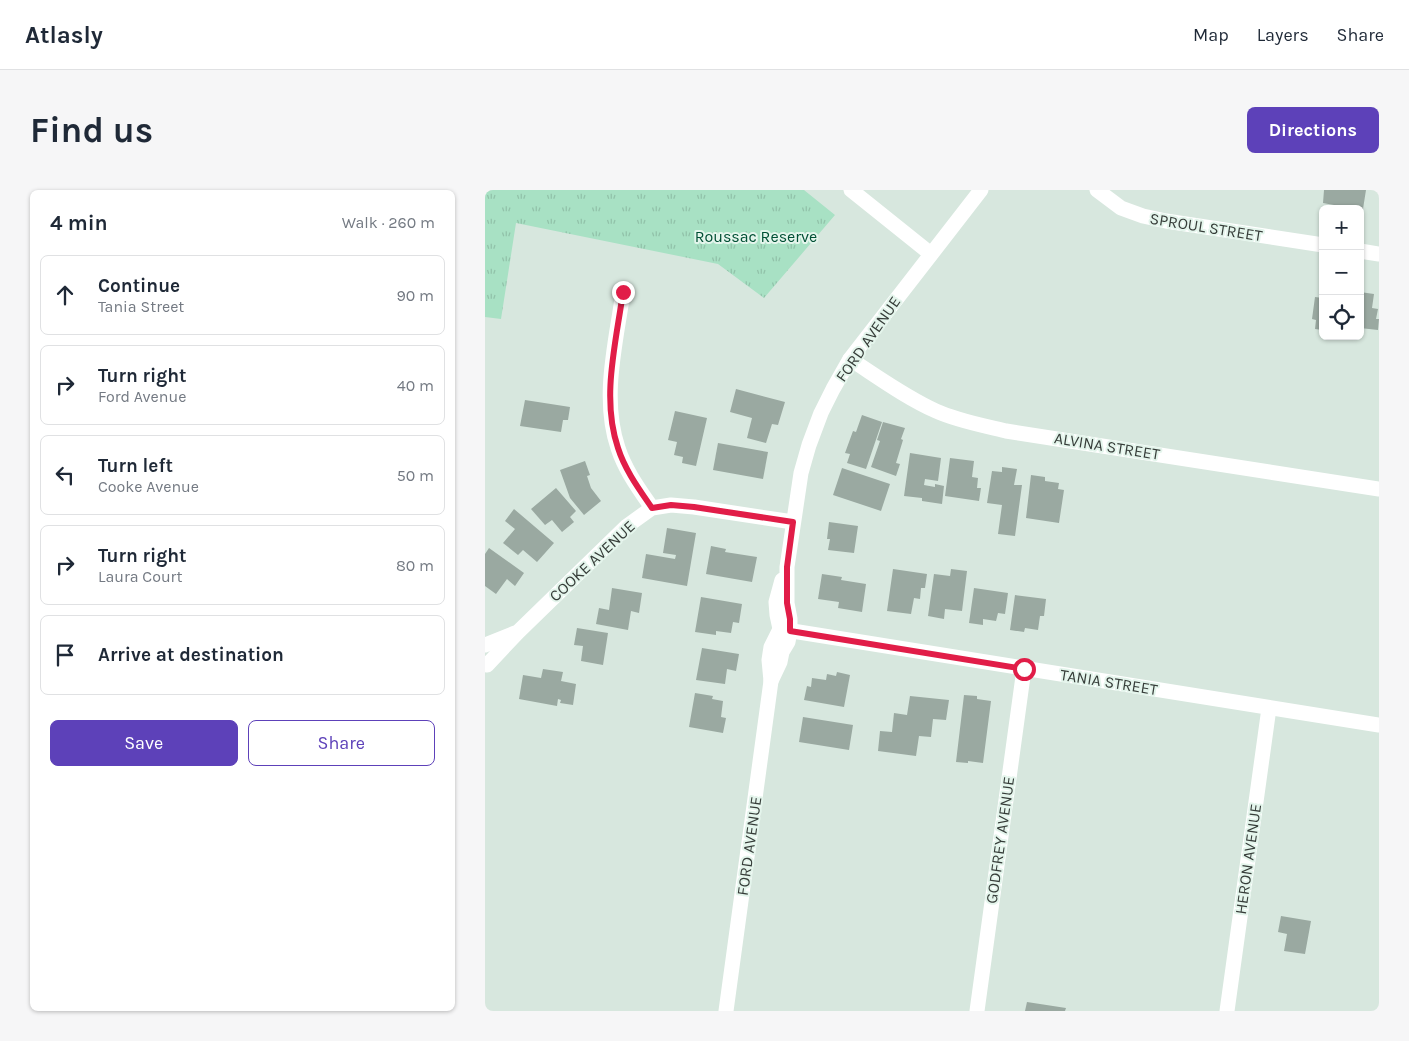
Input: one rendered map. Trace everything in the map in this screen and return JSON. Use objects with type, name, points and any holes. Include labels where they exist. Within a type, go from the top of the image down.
[{"type":"street","points":[[851,190],[931,254]]},
{"type":"street","name":"FORD AVENUE","points":[[726,1011],[771,682],[769,660],[771,647],[785,630],[777,615],[776,602],[787,567],[801,473],[809,445],[821,413],[850,359],[981,190]]},
{"type":"street","name":"SPROUL STREET","points":[[1097,190],[1121,208],[1143,216],[1319,245]]},
{"type":"street","points":[[1364,252],[1379,254]]},
{"type":"street","points":[[623,292],[611,374],[609,396],[611,420],[618,449],[630,474],[652,508]]},
{"type":"street","name":"ALVINA STREET","points":[[850,359],[902,393],[936,411],[970,423],[1016,432],[1379,489]]},
{"type":"street","name":"COOKE AVENUE","points":[[486,668],[518,632],[627,526],[652,508],[671,505],[694,507],[793,522]]},
{"type":"street","name":"TANIA STREET","points":[[785,630],[1379,725]]},
{"type":"street","name":"COOKE AVENUE","points":[[485,645],[518,632]]},
{"type":"street","points":[[485,650],[489,660],[486,668]]},
{"type":"street","name":"GODFREY AVENUE","points":[[977,1011],[1024,669]]},
{"type":"street","name":"HERON AVENUE","points":[[1227,1011],[1269,708]]},
{"type":"green space","name":"Roussac Reserve","points":[[485,190],[804,190],[835,215],[764,298],[718,264],[516,223],[501,319],[485,317]]},
{"type":"building","points":[[1324,190],[1366,190],[1364,205],[1323,203]]},
{"type":"building","points":[[1364,293],[1374,294],[1372,308],[1378,309],[1376,319],[1379,319],[1378,330],[1364,328]]},
{"type":"building","points":[[1315,297],[1319,298],[1319,330],[1315,329],[1316,320],[1312,319]]},
{"type":"building","points":[[736,389],[785,402],[778,425],[772,424],[766,443],[747,438],[752,418],[730,412]]},
{"type":"building","points":[[525,400],[570,407],[568,420],[563,420],[561,432],[520,426]]},
{"type":"building","points":[[675,411],[707,418],[696,466],[682,463],[683,457],[674,455],[677,442],[668,440]]},
{"type":"building","points":[[862,415],[882,422],[866,469],[847,463],[850,454],[845,453],[853,431],[856,432]]},
{"type":"building","points":[[883,422],[905,428],[896,463],[900,464],[896,476],[871,467],[880,441],[877,440]]},
{"type":"building","points":[[718,443],[768,452],[763,479],[713,470]]},
{"type":"building","points":[[910,453],[941,458],[938,481],[925,479],[924,485],[935,487],[935,484],[944,486],[942,504],[922,501],[922,498],[904,496]]},
{"type":"building","points":[[950,458],[974,461],[972,477],[978,478],[977,488],[981,488],[979,501],[945,496]]},
{"type":"building","points":[[585,461],[590,475],[587,476],[591,488],[601,501],[584,515],[570,498],[560,470]]},
{"type":"building","points":[[1002,467],[1017,469],[1014,485],[1022,485],[1015,536],[998,534],[1002,505],[987,503],[992,471],[1002,472]]},
{"type":"building","points":[[842,468],[890,484],[881,511],[833,495]]},
{"type":"building","points":[[1031,475],[1045,477],[1045,481],[1059,483],[1058,489],[1064,490],[1059,523],[1026,518]]},
{"type":"building","points":[[556,488],[576,511],[570,517],[574,522],[562,532],[552,520],[545,525],[531,509]]},
{"type":"building","points":[[514,509],[554,543],[537,562],[523,550],[518,555],[503,543],[515,529],[505,521]]},
{"type":"building","points":[[829,522],[858,526],[854,553],[828,550],[830,539],[827,539]]},
{"type":"building","points":[[667,528],[696,533],[687,586],[642,578],[646,554],[675,559],[676,555],[663,553]]},
{"type":"building","points":[[711,546],[726,549],[725,552],[757,557],[752,582],[706,574]]},
{"type":"building","points":[[489,548],[524,573],[515,586],[507,579],[496,594],[485,586],[485,554]]},
{"type":"building","points":[[893,569],[927,574],[925,588],[921,588],[920,599],[914,598],[911,614],[887,611]]},
{"type":"building","points":[[951,569],[967,571],[962,611],[945,609],[944,619],[928,616],[934,574],[950,576]]},
{"type":"building","points":[[822,574],[842,577],[841,580],[866,584],[862,612],[838,608],[839,602],[818,599]]},
{"type":"building","points":[[612,588],[642,593],[639,613],[631,611],[628,630],[596,624],[599,608],[609,610]]},
{"type":"building","points":[[974,588],[1008,593],[1005,614],[998,613],[996,621],[983,619],[983,625],[969,623]]},
{"type":"building","points":[[1015,595],[1046,599],[1044,616],[1040,616],[1038,630],[1025,628],[1024,632],[1010,630]]},
{"type":"building","points":[[701,597],[742,604],[739,623],[733,622],[731,633],[716,631],[716,635],[695,632]]},
{"type":"building","points":[[577,628],[608,633],[603,665],[581,661],[583,646],[574,645]]},
{"type":"building","points":[[702,648],[739,654],[736,671],[727,669],[725,684],[696,680]]},
{"type":"building","points":[[543,669],[563,672],[561,681],[576,684],[573,705],[560,703],[561,700],[558,699],[557,706],[519,699],[523,675],[541,678]]},
{"type":"building","points":[[837,672],[850,675],[844,707],[804,700],[807,686],[811,687],[812,678],[826,680],[827,674],[836,676]]},
{"type":"building","points":[[695,693],[713,696],[712,699],[723,701],[721,717],[726,718],[723,733],[689,727]]},
{"type":"building","points":[[964,695],[977,696],[977,699],[991,701],[983,763],[956,762]]},
{"type":"building","points":[[910,696],[949,700],[946,720],[933,719],[931,737],[919,736],[916,756],[878,751],[880,731],[892,732],[894,713],[907,715]]},
{"type":"building","points":[[803,717],[853,725],[849,750],[799,742]]},
{"type":"building","points":[[1281,916],[1311,921],[1305,954],[1284,951],[1287,934],[1278,932]]},
{"type":"building","points":[[1027,1002],[1066,1008],[1065,1011],[1025,1011]]},
{"type":"route","points":[[623,292],[611,374],[609,396],[611,420],[618,449],[630,474],[652,508],[671,505],[694,507],[793,522],[787,567],[787,603],[790,631],[1024,669]]}]
